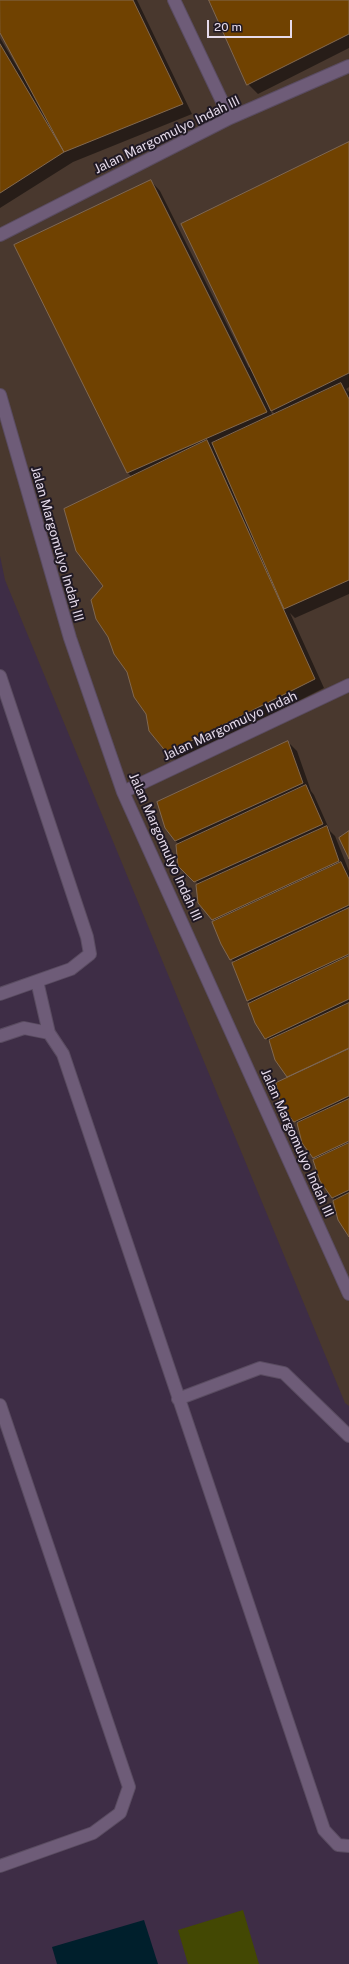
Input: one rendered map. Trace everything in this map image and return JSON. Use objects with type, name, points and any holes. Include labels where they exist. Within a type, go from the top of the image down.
[{"type":"street","points":[[174,0],[230,118]]},
{"type":"street","name":"Jalan Margomulyo Indah III","points":[[0,235],[230,118],[349,66]]},
{"type":"street","name":"Jalan Margomulyo Indah III","points":[[0,395],[70,638],[123,792],[349,1294]]},
{"type":"street","points":[[0,676],[87,937],[90,954],[71,969],[0,994]]},
{"type":"street","name":"Jalan Margomulyo Indah","points":[[123,792],[349,685]]},
{"type":"street","points":[[37,981],[49,1033],[63,1054],[324,1830],[338,1845],[349,1846]]},
{"type":"street","points":[[0,1036],[24,1028],[49,1033]]},
{"type":"street","points":[[178,1398],[260,1368],[284,1373],[349,1436]]},
{"type":"street","points":[[0,1405],[129,1787],[120,1813],[93,1834],[0,1866]]},
{"type":"shaded area","points":[[0,0],[349,0],[349,1406],[345,1403],[5,580],[0,556]]},
{"type":"green space","points":[[243,1910],[259,1964],[188,1964],[178,1930]]},
{"type":"water","points":[[144,1920],[158,1964],[57,1964],[52,1947]]},
{"type":"building","points":[[0,0],[133,0],[183,104],[64,152],[0,33]]},
{"type":"building","points":[[209,0],[349,0],[349,34],[247,85]]},
{"type":"building","points":[[0,44],[64,152],[0,193]]},
{"type":"building","points":[[349,142],[349,373],[271,411],[181,224]]},
{"type":"building","points":[[151,180],[267,412],[127,473],[14,245]]},
{"type":"building","points":[[341,383],[349,399],[349,580],[284,609],[212,443]]},
{"type":"building","points":[[207,440],[315,679],[167,753],[149,731],[146,714],[134,697],[127,672],[114,654],[108,637],[96,619],[91,600],[103,586],[76,551],[64,509]]},
{"type":"building","points":[[288,741],[303,783],[175,841],[165,828],[157,802]]},
{"type":"building","points":[[306,785],[323,824],[194,882],[178,866],[176,845]]},
{"type":"building","points":[[327,826],[339,861],[212,920],[198,903],[196,885]]},
{"type":"building","points":[[349,831],[349,859],[339,838]]},
{"type":"building","points":[[341,862],[349,879],[349,905],[230,960],[221,944],[212,922]]},
{"type":"building","points":[[349,908],[349,954],[247,1001],[232,963]]},
{"type":"building","points":[[349,956],[349,999],[265,1039],[255,1023],[248,1004]]},
{"type":"building","points":[[349,1003],[349,1048],[287,1077],[275,1060],[269,1040]]},
{"type":"building","points":[[349,1049],[349,1096],[294,1122],[281,1106],[276,1083]]},
{"type":"building","points":[[349,1099],[349,1141],[313,1158],[302,1143],[297,1123]]},
{"type":"building","points":[[349,1143],[349,1190],[332,1198],[320,1181],[313,1160]]},
{"type":"building","points":[[349,1193],[349,1237],[338,1220],[333,1201]]}]
